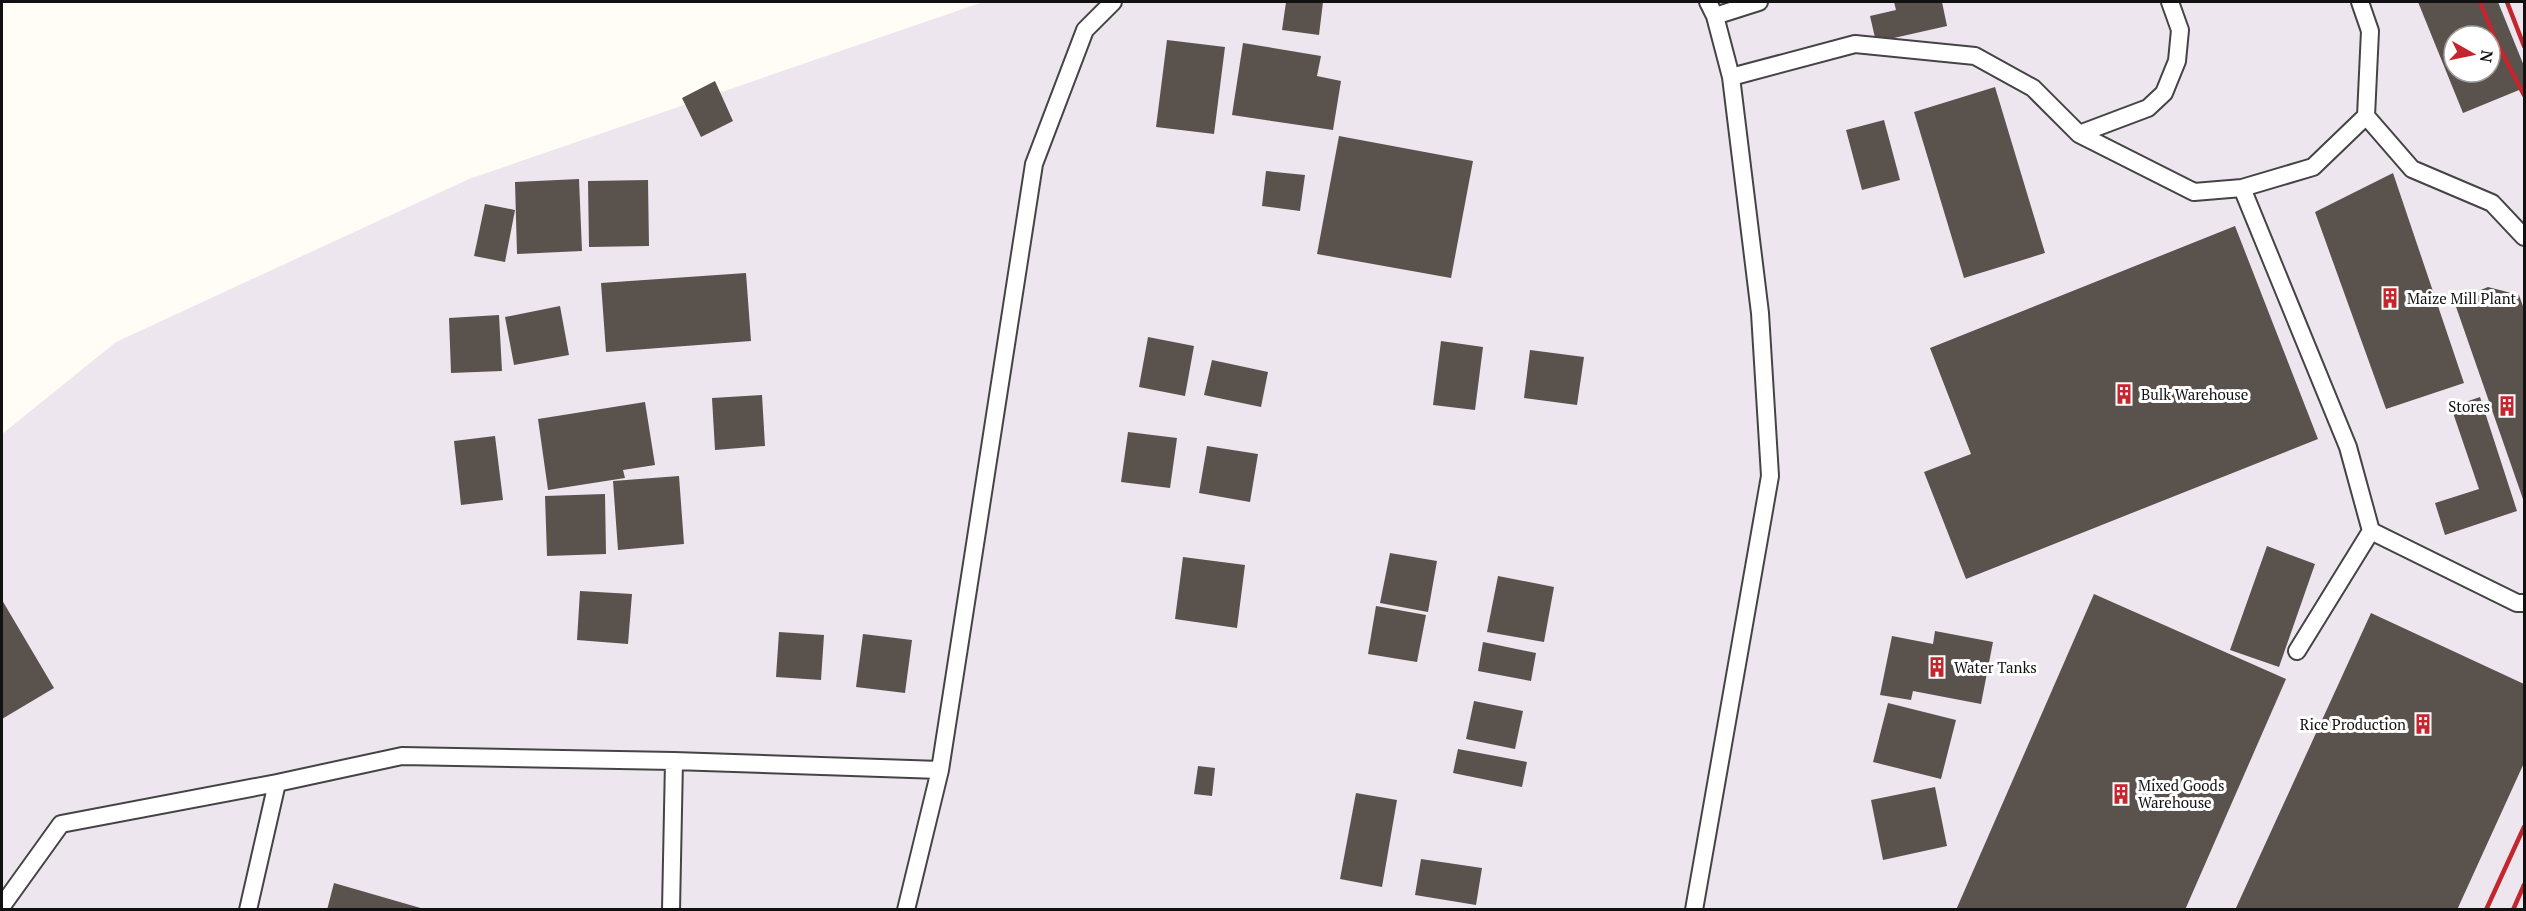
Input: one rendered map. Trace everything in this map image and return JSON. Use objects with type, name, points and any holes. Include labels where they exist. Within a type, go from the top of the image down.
[{"type":"lane","points":[[906,909],[939,770],[1034,164],[1085,30],[1113,2]]},
{"type":"lane","points":[[1694,909],[1770,476],[1761,313],[1731,77],[1711,9],[1759,2]]},
{"type":"lane","points":[[2079,134],[2148,108],[2164,93],[2177,61],[2180,30],[2170,2]]},
{"type":"lane","points":[[1731,77],[1855,44],[1975,56],[2033,88],[2079,134],[2194,192],[2242,188],[2313,167],[2366,116],[2370,31],[2360,2]]},
{"type":"lane","points":[[2366,116],[2412,169],[2492,203],[2524,237]]},
{"type":"lane","points":[[2242,188],[2348,447],[2371,531],[2297,651]]},
{"type":"lane","points":[[2371,531],[2517,603],[2524,603]]},
{"type":"lane","points":[[2,906],[61,824],[277,783],[402,756],[674,761],[939,770]]},
{"type":"lane","points":[[671,909],[674,761]]},
{"type":"lane","points":[[248,909],[277,783]]},
{"type":"shaded area","points":[[983,2],[2524,2],[2524,909],[2,910],[2,434],[116,342],[469,179]]},
{"type":"building","points":[[1286,2],[1323,2],[1319,35],[1282,30]]},
{"type":"building","points":[[1894,2],[1942,2],[1947,26],[1876,42],[1870,16],[1896,10]]},
{"type":"building","points":[[2418,2],[2498,2],[2524,66],[2524,88],[2463,113],[2451,84],[2502,84],[2502,24],[2442,24],[2442,61]]},
{"type":"building","points":[[1167,40],[1225,47],[1214,134],[1156,127]]},
{"type":"building","points":[[1243,43],[1321,56],[1317,76],[1341,81],[1333,130],[1232,115]]},
{"type":"building","points":[[715,81],[733,121],[701,137],[682,98]]},
{"type":"building","points":[[1995,87],[2045,253],[1964,278],[1914,112]]},
{"type":"building","points":[[1884,120],[1900,180],[1862,190],[1846,130]]},
{"type":"building","points":[[1339,136],[1473,161],[1451,278],[1317,254]]},
{"type":"building","points":[[1266,171],[1305,175],[1300,211],[1262,206]]},
{"type":"building","name":"Maize Mill Plant","points":[[2393,173],[2464,383],[2386,409],[2315,212]]},
{"type":"building","points":[[579,179],[582,251],[517,254],[515,182]]},
{"type":"building","points":[[648,180],[649,246],[589,247],[588,181]]},
{"type":"building","points":[[485,204],[515,210],[505,262],[474,256]]},
{"type":"building","name":"Bulk Warehouse","points":[[2235,226],[2318,439],[1966,579],[1924,472],[1971,454],[1930,348]]},
{"type":"building","points":[[746,273],[751,341],[606,352],[601,283]]},
{"type":"building","name":"Stores","points":[[2488,287],[2519,295],[2524,309],[2524,502],[2454,301]]},
{"type":"building","points":[[560,306],[569,355],[514,365],[505,317]]},
{"type":"building","points":[[499,315],[502,371],[451,373],[449,318]]},
{"type":"building","points":[[1148,337],[1194,346],[1185,396],[1139,387]]},
{"type":"building","points":[[1441,341],[1483,347],[1475,410],[1433,405]]},
{"type":"building","points":[[1530,350],[1584,357],[1577,405],[1524,398]]},
{"type":"building","points":[[1212,360],[1268,372],[1261,407],[1204,395]]},
{"type":"building","points":[[762,395],[765,446],[715,450],[712,398]]},
{"type":"building","points":[[2480,397],[2517,511],[2445,535],[2435,503],[2479,489],[2451,407]]},
{"type":"building","points":[[645,402],[655,465],[623,470],[625,478],[548,490],[538,419]]},
{"type":"building","points":[[1128,432],[1177,438],[1170,488],[1121,482]]},
{"type":"building","points":[[495,436],[503,500],[461,505],[454,441]]},
{"type":"building","points":[[1207,446],[1258,454],[1250,502],[1199,493]]},
{"type":"building","points":[[679,476],[684,544],[618,550],[613,481]]},
{"type":"building","points":[[605,494],[606,554],[547,556],[545,496]]},
{"type":"building","points":[[2267,546],[2315,564],[2279,667],[2230,650]]},
{"type":"building","points":[[1390,553],[1437,561],[1428,612],[1380,603]]},
{"type":"building","points":[[1183,557],[1245,565],[1237,628],[1175,619]]},
{"type":"building","points":[[1498,576],[1554,587],[1544,642],[1487,632]]},
{"type":"building","points":[[580,591],[632,594],[628,644],[577,640]]},
{"type":"building","name":"Mixed Goods Warehouse","points":[[2094,594],[2286,679],[2185,910],[1956,910]]},
{"type":"building","points":[[2,600],[54,688],[2,719]]},
{"type":"building","points":[[1376,606],[1426,615],[1417,662],[1368,654]]},
{"type":"building","name":"Rice Production","points":[[2371,613],[2524,684],[2524,763],[2457,910],[2235,910]]},
{"type":"building","name":"Water Tanks","points":[[1935,631],[1993,642],[1981,704],[1913,691],[1911,700],[1880,695],[1892,636],[1933,644]]},
{"type":"building","points":[[779,632],[824,635],[821,680],[776,677]]},
{"type":"building","points":[[863,634],[912,640],[905,693],[856,687]]},
{"type":"building","points":[[1483,642],[1536,653],[1531,681],[1478,671]]},
{"type":"building","points":[[1474,701],[1523,711],[1515,749],[1466,739]]},
{"type":"building","points":[[1888,703],[1956,720],[1941,779],[1873,762]]},
{"type":"building","points":[[1458,749],[1527,762],[1522,787],[1453,773]]},
{"type":"building","points":[[1198,766],[1215,768],[1212,796],[1194,794]]},
{"type":"building","points":[[1935,787],[1947,846],[1883,860],[1871,800]]},
{"type":"building","points":[[1356,793],[1397,800],[1382,887],[1340,879]]},
{"type":"building","points":[[1421,859],[1482,868],[1476,905],[1415,895]]},
{"type":"building","points":[[334,883],[424,909],[424,910],[327,910]]},
{"type":"railway","points":[[2480,2],[2496,41],[2524,95]]},
{"type":"railway","points":[[2507,2],[2524,46]]},
{"type":"railway","points":[[2486,910],[2524,827]]},
{"type":"railway","points":[[2513,910],[2524,885]]},
{"type":"place","name":"Maize Mill Plant","points":[[2390,298]]},
{"type":"place","name":"Bulk Warehouse","points":[[2124,394]]},
{"type":"place","name":"Stores","points":[[2507,406]]},
{"type":"place","name":"Water Tanks","points":[[1937,667]]},
{"type":"place","name":"Rice Production","points":[[2423,724]]},
{"type":"place","name":"Mixed Goods Warehouse","points":[[2121,794]]}]
